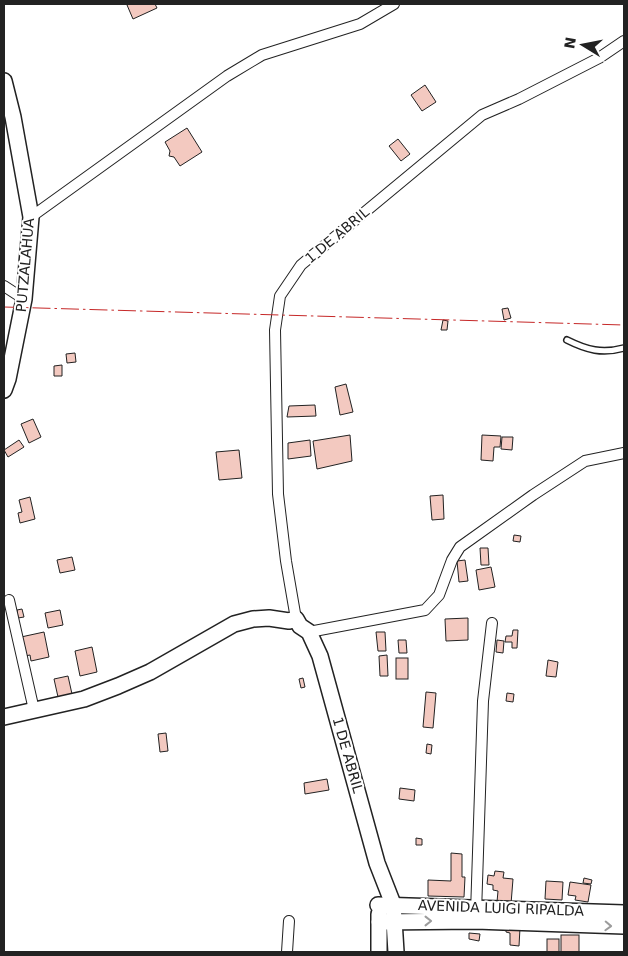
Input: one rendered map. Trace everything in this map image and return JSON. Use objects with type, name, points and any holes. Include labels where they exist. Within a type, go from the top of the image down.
[{"type":"street","points":[[31,217],[227,76],[262,55],[360,24],[394,4]]},
{"type":"street","name":"1 DE ABRIL","points":[[296,619],[286,561],[278,494],[275,330],[280,296],[301,265],[482,115],[519,99],[599,58],[624,41]]},
{"type":"street","name":"PUTZALAHUA","points":[[4,81],[13,117],[31,217],[24,299],[8,380],[4,390]]},
{"type":"street","points":[[4,286],[24,299]]},
{"type":"street","points":[[4,717],[84,699],[118,686],[150,672],[234,624],[253,619],[269,618],[289,621],[296,619],[300,626],[309,632],[425,610],[439,595],[452,560],[460,546],[585,461],[624,453]]},
{"type":"street","points":[[9,600],[34,710]]},
{"type":"street","points":[[476,915],[483,701],[492,623]]},
{"type":"street","name":"1 DE ABRIL","points":[[309,632],[320,656],[377,863],[383,878],[386,905],[395,922],[396,952]]},
{"type":"street","name":"1 DE ABRIL","points":[[379,952],[379,922],[386,905]]},
{"type":"street","name":"AVENIDA LUIGI RIPALDA","points":[[386,905],[476,915],[624,926]]},
{"type":"street","name":"AVENIDA LUIGI RIPALDA","points":[[379,922],[476,915],[624,913]]},
{"type":"street","points":[[287,952],[289,921]]},
{"type":"lane","points":[[567,340],[582,348],[598,351],[624,348]]},
{"type":"building","points":[[155,4],[157,8],[133,19],[127,5]]},
{"type":"building","points":[[425,85],[436,102],[422,111],[411,95]]},
{"type":"building","points":[[187,128],[202,152],[180,166],[174,157],[169,156],[170,151],[165,142]]},
{"type":"building","points":[[398,139],[410,154],[401,161],[389,146]]},
{"type":"building","points":[[508,308],[511,318],[504,320],[502,309]]},
{"type":"building","points":[[443,320],[448,321],[447,330],[441,330]]},
{"type":"building","points":[[75,353],[76,362],[67,363],[66,354]]},
{"type":"building","points":[[62,365],[62,376],[54,376],[54,366]]},
{"type":"building","points":[[346,384],[353,412],[340,415],[335,387]]},
{"type":"building","points":[[315,405],[316,416],[287,417],[289,406]]},
{"type":"building","points":[[33,419],[41,437],[29,443],[21,424]]},
{"type":"building","points":[[350,435],[352,461],[317,469],[313,441]]},
{"type":"building","points":[[482,435],[501,436],[500,447],[494,447],[493,461],[481,460]]},
{"type":"building","points":[[502,437],[513,437],[512,450],[501,449]]},
{"type":"building","points":[[19,440],[24,447],[8,457],[4,450]]},
{"type":"building","points":[[310,440],[311,456],[288,459],[288,443]]},
{"type":"building","points":[[239,450],[242,478],[219,480],[216,452]]},
{"type":"building","points":[[443,495],[444,519],[432,520],[430,496]]},
{"type":"building","points":[[30,497],[35,519],[20,523],[18,513],[22,512],[19,500]]},
{"type":"building","points":[[514,535],[521,536],[520,542],[513,541]]},
{"type":"building","points":[[480,548],[488,548],[489,565],[481,565]]},
{"type":"building","points":[[72,557],[75,570],[60,573],[57,560]]},
{"type":"building","points":[[465,560],[468,581],[459,582],[457,561]]},
{"type":"building","points":[[491,567],[495,587],[479,590],[476,570]]},
{"type":"building","points":[[22,609],[24,617],[18,618],[17,610]]},
{"type":"building","points":[[60,610],[63,625],[48,628],[45,613]]},
{"type":"building","points":[[468,618],[468,640],[446,641],[445,619]]},
{"type":"building","points":[[513,630],[518,630],[517,648],[512,648],[512,642],[505,642],[506,636],[512,636]]},
{"type":"building","points":[[44,632],[49,657],[31,661],[30,655],[25,656],[21,637]]},
{"type":"building","points":[[376,632],[385,632],[386,651],[378,651]]},
{"type":"building","points":[[398,640],[406,640],[407,653],[399,653]]},
{"type":"building","points":[[497,640],[504,641],[503,653],[496,652]]},
{"type":"building","points":[[92,647],[97,672],[80,676],[75,651]]},
{"type":"building","points":[[387,655],[388,676],[380,676],[379,656]]},
{"type":"building","points":[[396,658],[408,658],[408,679],[396,679]]},
{"type":"building","points":[[548,660],[558,662],[556,677],[546,676]]},
{"type":"building","points":[[68,676],[72,694],[58,697],[54,679]]},
{"type":"building","points":[[303,678],[305,687],[301,688],[299,679]]},
{"type":"building","points":[[426,692],[436,693],[433,728],[423,727]]},
{"type":"building","points":[[507,693],[514,694],[513,702],[506,701]]},
{"type":"building","points":[[166,733],[168,751],[160,752],[158,734]]},
{"type":"building","points":[[427,744],[432,745],[431,754],[426,753]]},
{"type":"building","points":[[327,779],[329,790],[305,794],[304,783]]},
{"type":"building","points":[[400,788],[415,790],[414,801],[399,799]]},
{"type":"building","points":[[416,838],[422,839],[422,845],[416,845]]},
{"type":"building","points":[[451,853],[462,854],[462,877],[465,877],[464,897],[428,896],[428,880],[451,881]]},
{"type":"building","points":[[495,871],[504,872],[503,878],[513,879],[511,904],[497,902],[498,891],[493,890],[493,885],[487,884],[488,875],[494,876]]},
{"type":"building","points":[[584,878],[592,880],[591,884],[583,883]]},
{"type":"building","points":[[546,881],[563,882],[562,900],[545,899]]},
{"type":"building","points":[[570,882],[591,885],[588,902],[575,900],[576,896],[568,895]]},
{"type":"building","points":[[506,928],[520,928],[519,946],[510,945],[510,933],[506,932]]},
{"type":"building","points":[[469,933],[480,934],[479,941],[469,939]]},
{"type":"building","points":[[561,935],[579,935],[579,952],[561,952]]},
{"type":"building","points":[[547,939],[559,939],[559,952],[547,952]]},
{"type":"power","points":[[4,307],[624,325]]}]
